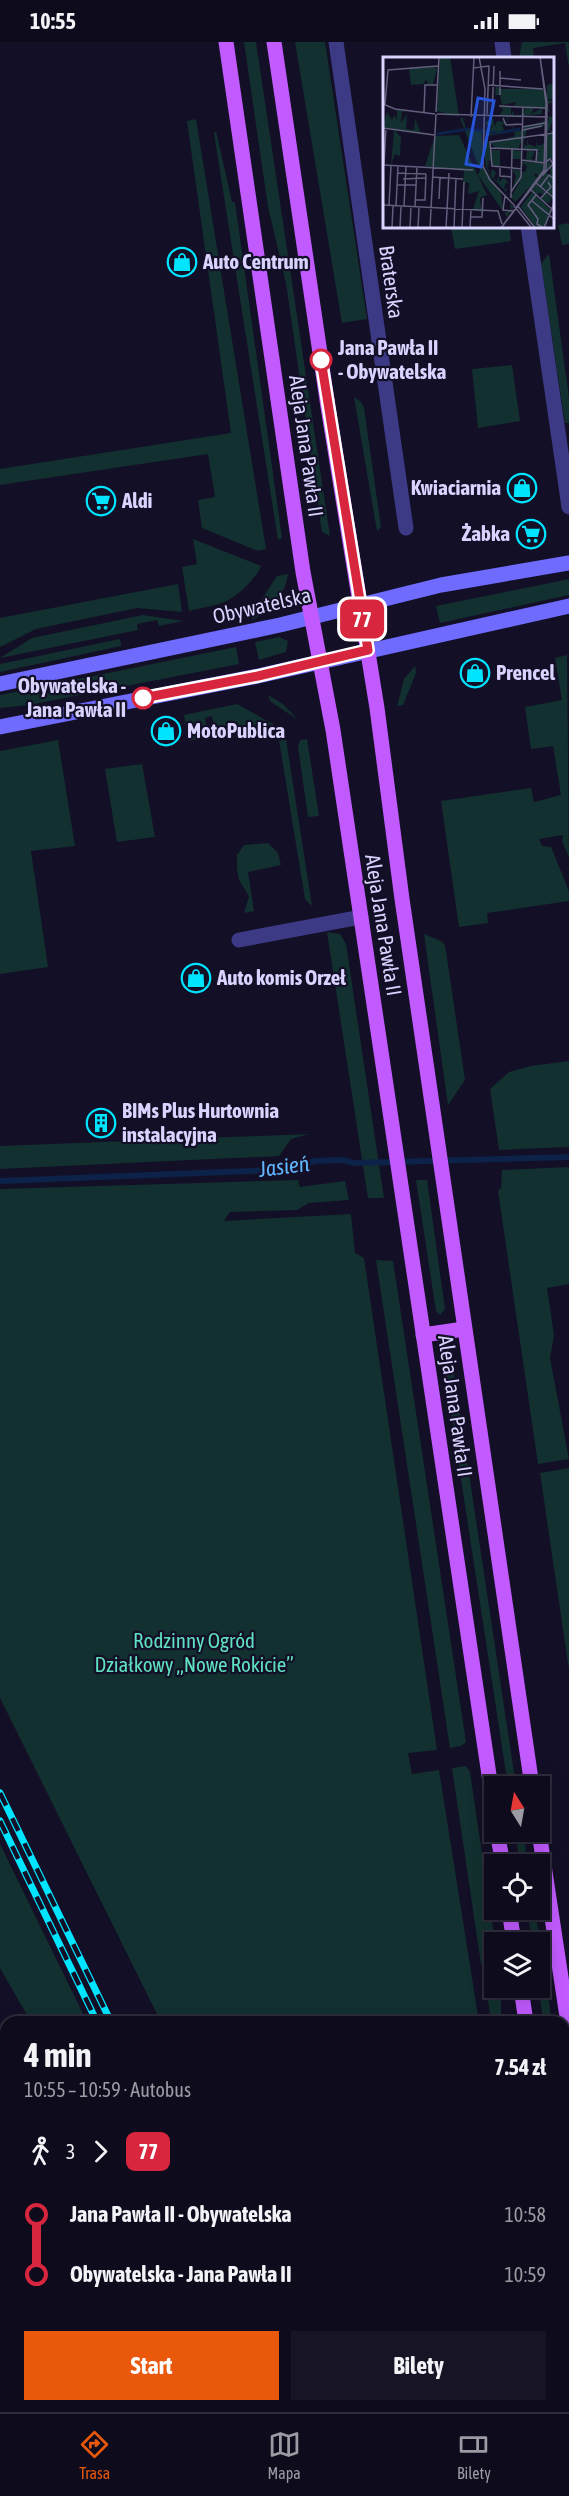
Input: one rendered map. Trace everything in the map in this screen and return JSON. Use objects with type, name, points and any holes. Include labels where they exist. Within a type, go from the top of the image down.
[{"type":"main road","name":"Aleja Jana Pawła II","points":[[226,42],[297,536],[334,735],[489,1776]]},
{"type":"main road","name":"Aleja Jana Pawła II","points":[[274,42],[368,650],[442,1178],[531,1776]]},
{"type":"main road","name":"Obywatelska","points":[[0,684],[498,574],[569,563]]},
{"type":"main road","points":[[0,727],[258,676],[320,660],[569,606]]},
{"type":"main road","points":[[423,1335],[464,1329]]},
{"type":"main road","points":[[541,1842],[567,2016]]},
{"type":"main road","points":[[522,1998],[525,2016]]},
{"type":"street","name":"Braterska","points":[[336,42],[406,528]]},
{"type":"street","points":[[502,42],[504,57]]},
{"type":"street","points":[[528,228],[569,507]]},
{"type":"street","points":[[239,940],[361,917]]},
{"type":"green space","points":[[244,42],[256,42],[330,536],[322,532],[286,283],[268,207]]},
{"type":"green space","points":[[295,42],[325,42],[367,319],[342,323]]},
{"type":"green space","points":[[522,42],[569,42],[569,68],[565,43],[533,48],[534,57],[519,57]]},
{"type":"green space","points":[[196,119],[266,549],[258,551],[202,528],[198,500],[215,497],[208,454],[0,485],[0,469],[231,433],[187,121]]},
{"type":"green space","points":[[216,131],[232,202],[235,202],[282,538],[278,540],[214,133]]},
{"type":"green space","points":[[569,223],[569,244],[562,245],[558,225]]},
{"type":"green space","points":[[451,228],[509,228],[511,241],[455,249]]},
{"type":"green space","points":[[549,254],[569,397],[569,423],[565,423],[541,264]]},
{"type":"green space","points":[[512,365],[520,421],[478,428],[472,369]]},
{"type":"green space","points":[[354,397],[361,402],[364,408],[381,527],[377,531]]},
{"type":"green space","points":[[193,539],[261,566],[237,595],[216,605],[189,611],[182,567],[197,564]]},
{"type":"green space","points":[[288,574],[284,589],[276,602],[252,620],[253,613],[277,576]]},
{"type":"green space","points":[[569,579],[569,595],[440,623],[436,606]]},
{"type":"green space","points":[[178,584],[182,612],[137,608],[36,629],[0,647],[0,618]]},
{"type":"green space","points":[[143,615],[183,621],[159,626],[157,620],[137,624],[138,630],[0,658],[32,638]]},
{"type":"green space","points":[[279,637],[288,641],[286,652],[259,660],[255,642]]},
{"type":"green space","points":[[120,639],[121,646],[0,672],[0,664]]},
{"type":"green space","points":[[236,647],[239,664],[29,705],[0,708],[0,695]]},
{"type":"green space","points":[[567,655],[569,857],[562,841],[563,835],[539,839],[542,846],[551,847],[569,891],[569,901],[487,913],[488,923],[459,927],[441,801],[531,788],[534,802],[561,795],[553,746],[531,749],[525,707],[562,700],[555,658]]},
{"type":"green space","points":[[415,666],[416,673],[403,705],[397,706],[404,679]]},
{"type":"green space","points":[[268,695],[283,704],[298,720],[270,701]]},
{"type":"green space","points":[[237,704],[273,724],[286,739],[312,906],[305,899],[278,734],[267,727],[216,736],[212,716],[205,718],[209,737],[189,741],[184,715]]},
{"type":"green space","points":[[307,739],[319,816],[308,817],[298,747],[300,740]]},
{"type":"green space","points":[[58,740],[75,846],[31,851],[48,967],[0,974],[0,751]]},
{"type":"green space","points":[[142,764],[155,837],[117,842],[105,769]]},
{"type":"green space","points":[[268,843],[278,853],[281,865],[248,872],[254,911],[244,913],[249,896],[239,880],[237,855],[244,845]]},
{"type":"green space","points":[[327,932],[340,934],[346,944],[384,1198],[368,1198]]},
{"type":"green space","points":[[424,934],[445,945],[465,1080],[448,1105]]},
{"type":"green space","points":[[569,1061],[569,1147],[499,1150],[490,1089],[509,1072],[531,1066]]},
{"type":"green space","points":[[309,1134],[291,1139],[279,1156],[0,1169],[0,1146]]},
{"type":"green space","points":[[569,1167],[569,1284],[547,1288],[554,1335],[550,1358],[569,1459],[538,1464],[498,1191],[501,1188],[502,1170]]},
{"type":"green space","name":"Rodzinny Ogród Działkowy „Nowe Rokicie”","points":[[298,1180],[300,1187],[345,1181],[349,1200],[309,1203],[297,1210],[230,1212],[224,1221],[351,1214],[355,1253],[364,1258],[437,1750],[408,1753],[412,1774],[439,1770],[478,2016],[158,2016],[0,1698],[0,1189]]},
{"type":"green space","points":[[416,1180],[427,1180],[445,1309],[440,1315],[436,1311]]},
{"type":"green space","points":[[376,1260],[393,1261],[466,1742],[461,1746],[450,1748]]},
{"type":"green space","points":[[447,1350],[451,1354],[514,1776],[506,1776],[442,1355]]},
{"type":"green space","points":[[569,1468],[569,1670],[540,1473]]},
{"type":"green space","points":[[466,1766],[470,1772],[484,1867],[484,1920],[492,1920],[494,1932],[484,1932],[484,1964],[481,1964],[452,1768]]},
{"type":"green space","points":[[517,1842],[525,1842],[526,1854],[518,1854]]},
{"type":"green space","points":[[0,1844],[84,2016],[28,2016],[0,1968]]},
{"type":"green space","points":[[529,1920],[537,1920],[538,1932],[530,1932]]},
{"type":"green space","points":[[488,1998],[501,1998],[501,2016],[490,2016]]},
{"type":"green space","points":[[540,1998],[548,1998],[551,2016],[542,2016]]},
{"type":"waterway","name":"Jasień","points":[[0,1181],[298,1169],[314,1161],[342,1160],[355,1163],[569,1157]]},
{"type":"railway","points":[[0,1793],[108,2016]]},
{"type":"railway","points":[[0,1821],[94,2016]]},
{"type":"bus line","name":"77","points":[[143,698],[258,676],[368,650],[321,360]]},
{"type":"place","name":"Auto Centrum","points":[[182,262]]},
{"type":"place","name":"Jana Pawła II - Obywatelska","points":[[321,360]]},
{"type":"place","name":"Kwiaciarnia","points":[[522,488]]},
{"type":"place","name":"Aldi","points":[[101,501]]},
{"type":"place","name":"Żabka","points":[[531,534]]},
{"type":"place","name":"Prencel","points":[[475,673]]},
{"type":"place","name":"Obywatelska - Jana Pawła II","points":[[143,698]]},
{"type":"place","name":"MotoPublica","points":[[166,731]]},
{"type":"place","name":"Auto komis Orzeł","points":[[196,978]]},
{"type":"place","name":"BIMs Plus Hurtownia instalacyjna","points":[[101,1123]]}]
